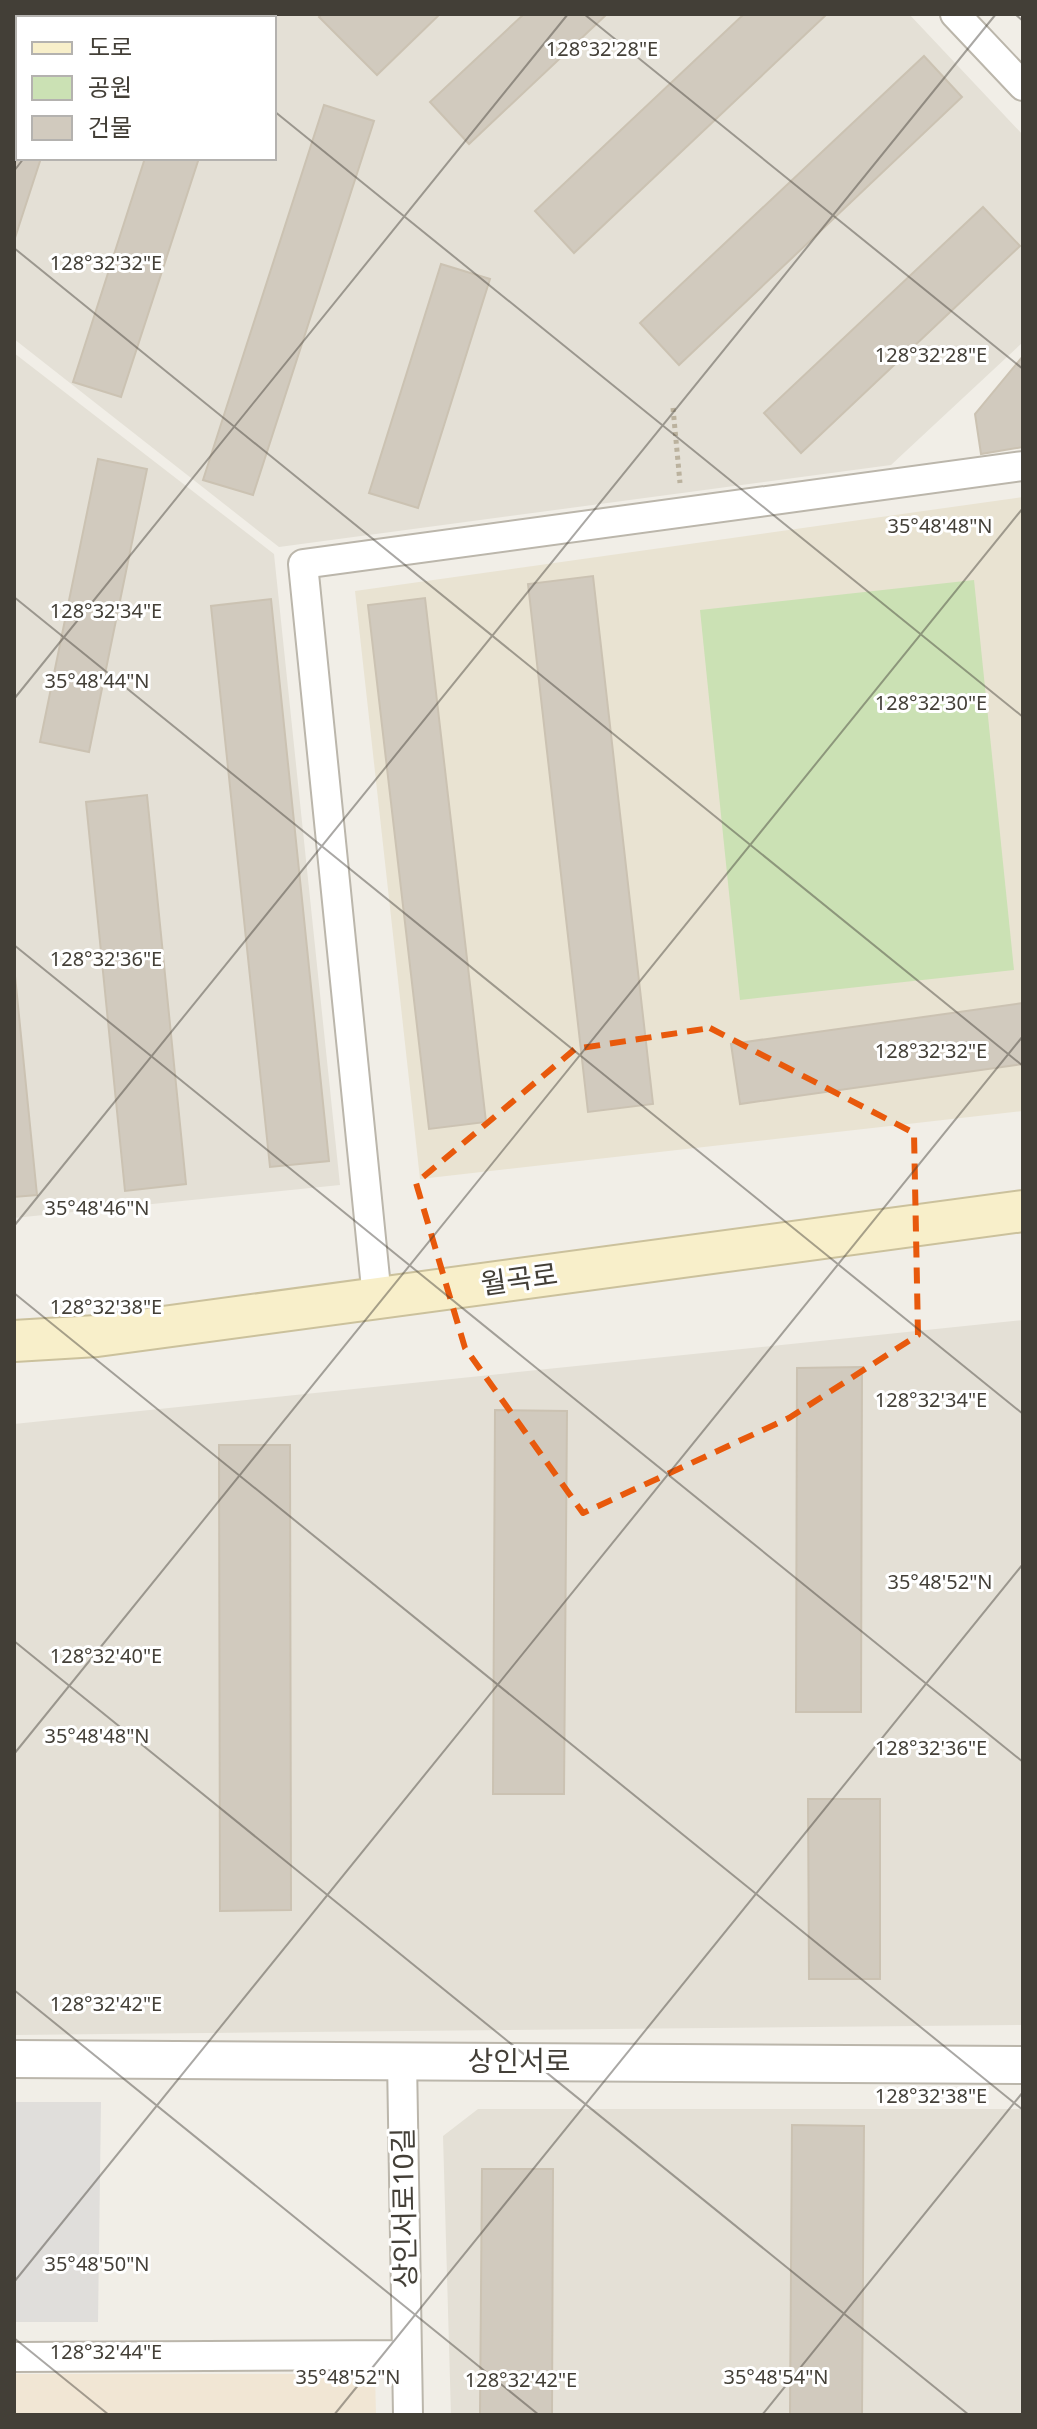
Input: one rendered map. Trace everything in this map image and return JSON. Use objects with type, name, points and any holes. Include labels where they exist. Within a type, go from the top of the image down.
[{"type":"main road","name":"월곡로","points":[[14,1341],[97,1336],[1023,1211]]},
{"type":"street","points":[[955,14],[1023,86]]},
{"type":"street","points":[[377,1298],[303,564],[1023,466]]},
{"type":"street","name":"상인서로","points":[[14,2059],[1023,2065]]},
{"type":"street","name":"상인서로10길","points":[[402,2060],[408,2415]]},
{"type":"street","points":[[14,2357],[407,2355]]},
{"type":"path","points":[[673,408],[682,513]]},
{"type":"highlighted area","points":[[710,1028],[914,1133],[918,1335],[789,1418],[583,1513],[465,1348],[416,1183],[575,1049]]},
{"type":"shaded area","points":[[14,14],[909,14],[1023,135],[1023,342],[891,465],[279,547],[14,339]]},
{"type":"shaded area","points":[[14,353],[274,554],[340,1185],[14,1218]]},
{"type":"shaded area","points":[[1023,497],[1023,1111],[420,1179],[355,591]]},
{"type":"shaded area","points":[[1023,1320],[1023,2025],[14,2035],[14,1424]]},
{"type":"shaded area","points":[[14,2102],[101,2102],[98,2322],[14,2322]]},
{"type":"shaded area","points":[[478,2109],[1023,2109],[1023,2415],[451,2415],[443,2136]]},
{"type":"shaded area","points":[[14,2374],[375,2374],[376,2415],[14,2415]]},
{"type":"green space","points":[[974,580],[1014,970],[740,1000],[700,610]]},
{"type":"building","points":[[37,14],[88,14],[88,16]]},
{"type":"building","points":[[322,14],[440,14],[377,75],[319,17]]},
{"type":"building","points":[[524,14],[607,14],[469,144],[430,102]]},
{"type":"building","points":[[744,14],[827,14],[574,253],[535,211]]},
{"type":"building","points":[[924,56],[962,97],[679,365],[640,323]]},
{"type":"building","points":[[16,79],[16,160],[40,160],[14,241]]},
{"type":"building","points":[[324,105],[374,121],[253,495],[203,480]]},
{"type":"building","points":[[144,160],[198,160],[121,397],[73,382]]},
{"type":"building","points":[[983,207],[1020,246],[801,453],[764,413]]},
{"type":"building","points":[[441,264],[490,279],[418,508],[369,493]]},
{"type":"building","points":[[1023,356],[1023,447],[981,454],[975,414]]},
{"type":"building","points":[[98,459],[147,469],[89,752],[40,742]]},
{"type":"building","points":[[593,576],[653,1104],[588,1112],[528,584]]},
{"type":"building","points":[[425,598],[486,1122],[429,1129],[368,605]]},
{"type":"building","points":[[271,599],[329,1161],[270,1167],[211,606]]},
{"type":"building","points":[[147,795],[186,1184],[125,1191],[86,802]]},
{"type":"building","points":[[14,966],[37,1195],[14,1197]]},
{"type":"building","points":[[1023,1003],[1023,1064],[740,1104],[731,1044]]},
{"type":"building","points":[[862,1367],[861,1712],[796,1712],[797,1368]]},
{"type":"building","points":[[495,1410],[567,1411],[564,1794],[493,1794]]},
{"type":"building","points":[[219,1445],[290,1445],[291,1910],[220,1911]]},
{"type":"building","points":[[808,1799],[880,1799],[880,1979],[809,1979]]},
{"type":"building","points":[[792,2125],[864,2126],[862,2415],[790,2415]]},
{"type":"building","points":[[482,2169],[553,2169],[552,2415],[480,2415]]}]
